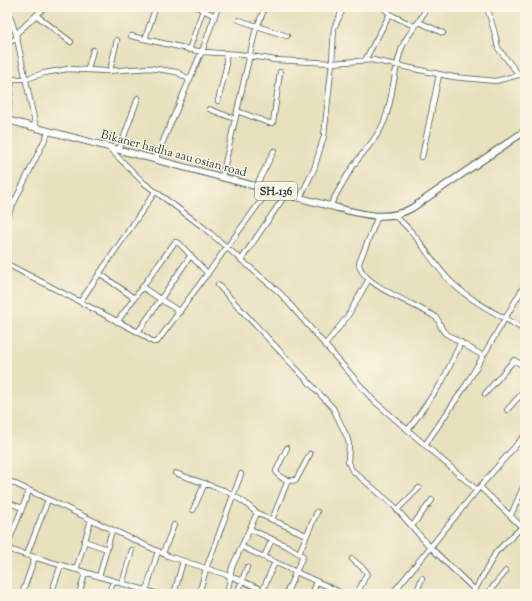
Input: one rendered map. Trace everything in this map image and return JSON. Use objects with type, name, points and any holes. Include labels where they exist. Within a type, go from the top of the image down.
[{"type":"main road","name":"Bikaner hadha aau osian road","points":[[7,122],[49,131],[330,206],[378,216],[402,214],[525,131]]},
{"type":"street","points":[[7,44],[45,7]]},
{"type":"street","points":[[196,7],[215,16]]},
{"type":"street","points":[[155,160],[202,52],[218,7]]},
{"type":"street","points":[[222,178],[257,25],[265,7]]},
{"type":"street","points":[[300,198],[314,169],[324,136],[332,63],[334,28],[344,7]]},
{"type":"street","points":[[382,7],[390,14],[414,26]]},
{"type":"street","points":[[330,206],[345,178],[378,135],[384,123],[390,104],[403,44],[414,26],[419,22],[426,7]]},
{"type":"street","points":[[487,7],[498,48],[519,75]]},
{"type":"street","points":[[7,8],[16,36],[36,128]]},
{"type":"street","points":[[189,50],[203,10]]},
{"type":"street","points":[[145,39],[154,12]]},
{"type":"street","points":[[365,60],[390,14]]},
{"type":"street","points":[[36,15],[71,42]]},
{"type":"street","points":[[239,20],[287,36]]},
{"type":"street","points":[[419,22],[442,33]]},
{"type":"street","points":[[131,36],[202,52],[250,56],[275,60],[332,63],[365,60],[398,65],[439,75],[496,81],[519,75],[525,70]]},
{"type":"street","points":[[110,71],[117,40]]},
{"type":"street","points":[[525,41],[523,55],[525,77]]},
{"type":"street","points":[[88,69],[93,50]]},
{"type":"street","points":[[218,101],[226,68],[226,54]]},
{"type":"street","points":[[7,122],[10,79],[26,79],[56,70],[88,69],[110,71],[161,69],[177,72],[190,80]]},
{"type":"street","points":[[237,111],[269,123],[273,123],[280,72]]},
{"type":"street","points":[[422,157],[439,75]]},
{"type":"street","points":[[119,150],[138,98]]},
{"type":"street","points":[[209,109],[235,119]]},
{"type":"street","points":[[7,217],[49,131]]},
{"type":"street","points":[[109,148],[155,192],[203,226],[280,294],[374,400],[425,445],[511,515],[524,529],[496,552],[475,590]]},
{"type":"street","points":[[256,186],[274,151]]},
{"type":"street","points":[[7,264],[138,332],[153,342],[157,342],[270,190]]},
{"type":"street","points":[[80,302],[155,192]]},
{"type":"street","points":[[241,260],[286,194]]},
{"type":"street","points":[[393,215],[407,226],[452,282],[505,319],[525,330]]},
{"type":"street","points":[[378,216],[359,263],[360,270],[369,279],[398,299],[435,316],[440,322],[442,331],[483,356]]},
{"type":"street","points":[[117,322],[174,242],[179,242],[208,274]]},
{"type":"street","points":[[138,332],[191,255]]},
{"type":"street","points":[[99,273],[134,298]]},
{"type":"street","points":[[325,345],[347,317],[369,279]]},
{"type":"street","points":[[218,285],[333,408],[341,421],[349,444],[350,466],[397,510],[430,547],[479,594]]},
{"type":"street","points":[[142,287],[180,312]]},
{"type":"street","points":[[425,445],[483,356],[523,288]]},
{"type":"street","points":[[408,430],[442,382],[461,342]]},
{"type":"street","points":[[485,394],[514,360],[525,367]]},
{"type":"street","points":[[507,410],[525,390]]},
{"type":"street","points":[[392,594],[478,488],[525,435]]},
{"type":"street","points":[[287,448],[276,471],[278,476],[288,480],[296,480],[310,454]]},
{"type":"street","points":[[175,473],[205,483],[233,495],[257,513],[306,535]]},
{"type":"street","points":[[199,594],[206,569],[241,474]]},
{"type":"street","points":[[7,486],[8,480],[161,552],[183,561],[230,576],[262,592],[275,562]]},
{"type":"street","points":[[272,520],[288,480]]},
{"type":"street","points":[[193,510],[205,483]]},
{"type":"street","points":[[511,515],[525,483]]},
{"type":"street","points":[[397,510],[419,488]]},
{"type":"street","points":[[29,491],[7,547],[85,573],[158,594]]},
{"type":"street","points":[[27,554],[48,500]]},
{"type":"street","points":[[412,526],[432,500]]},
{"type":"street","points":[[7,502],[22,508]]},
{"type":"street","points":[[298,553],[317,512]]},
{"type":"street","points":[[227,594],[230,576],[257,513]]},
{"type":"street","points":[[76,570],[91,520]]},
{"type":"street","points":[[146,591],[161,552],[174,525]]},
{"type":"street","points":[[250,529],[272,539],[298,553],[304,558],[286,594]]},
{"type":"street","points":[[99,577],[112,530]]},
{"type":"street","points":[[264,557],[272,539]]},
{"type":"street","points":[[84,541],[107,549]]},
{"type":"street","points":[[242,547],[344,594]]},
{"type":"street","points":[[122,584],[132,550]]},
{"type":"street","points":[[22,594],[35,557]]},
{"type":"street","points":[[352,559],[366,570],[367,573],[357,594]]},
{"type":"street","points":[[174,594],[183,561]]},
{"type":"street","points":[[60,594],[52,593],[61,565]]},
{"type":"street","points":[[237,594],[247,567]]},
{"type":"street","points":[[487,594],[506,571]]},
{"type":"street","points":[[79,594],[85,573]]},
{"type":"street","points":[[416,594],[422,578]]},
{"type":"street","points":[[109,594],[113,581]]},
{"type":"street","points":[[312,594],[317,582]]},
{"type":"street","points":[[328,594],[330,588]]},
{"type":"street","points":[[138,594],[140,589]]}]
